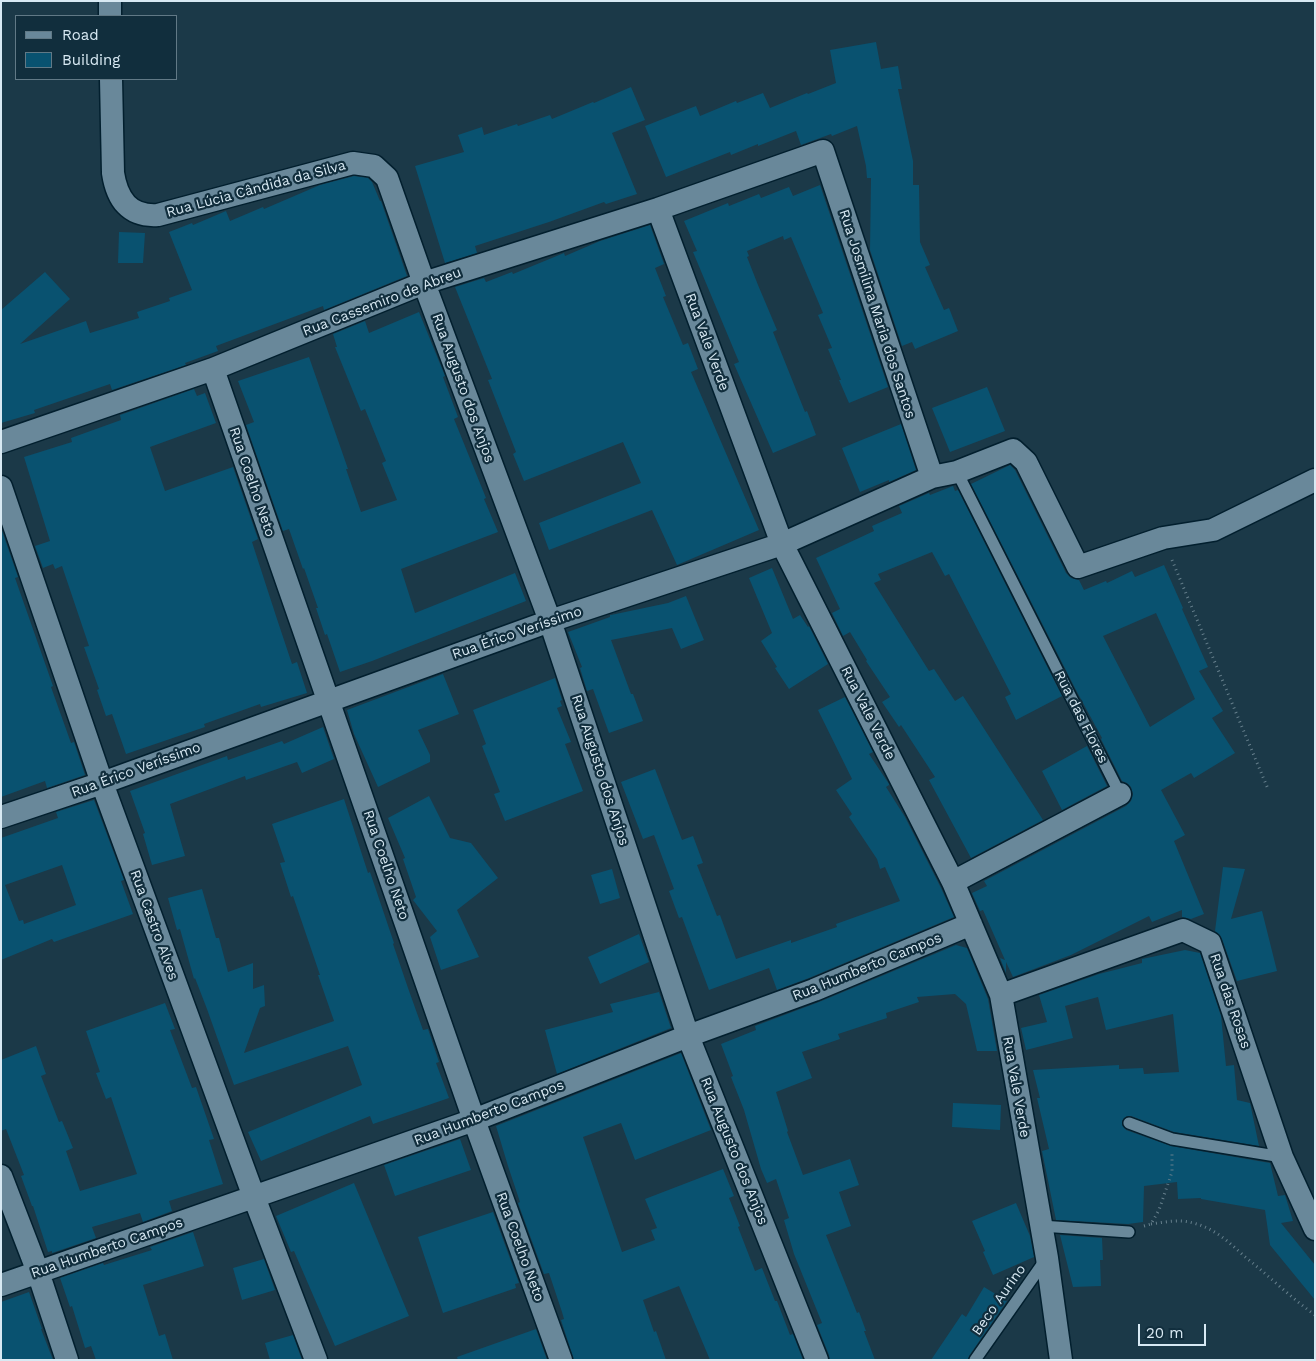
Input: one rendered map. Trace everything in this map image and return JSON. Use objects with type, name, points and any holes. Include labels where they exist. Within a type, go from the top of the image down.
[{"type":"street","points":[[110,1],[110,15]]},
{"type":"street","name":"Rua Lúcia Cândida da Silva","points":[[111,80],[113,173],[115,186],[124,204],[139,213],[148,216],[158,215],[353,164],[374,166],[387,178]]},
{"type":"street","name":"Rua Cassemiro de Abreu","points":[[1,442],[213,369],[424,283],[658,209],[823,150]]},
{"type":"street","name":"Rua Josmilina Maria dos Santos","points":[[823,150],[932,477]]},
{"type":"street","name":"Rua Augusto dos Anjos","points":[[387,178],[424,283],[550,621],[688,1036],[817,1360]]},
{"type":"street","name":"Rua Vale Verde","points":[[658,209],[782,544],[953,882],[1000,995],[1047,1258],[1061,1360]]},
{"type":"street","name":"Rua Coelho Neto","points":[[213,369],[474,1120],[561,1360]]},
{"type":"street","name":"Rua Érico Veríssimo","points":[[1,817],[102,784],[550,621],[782,544],[932,477],[957,472],[1013,450],[1026,462],[1078,567],[1163,538]]},
{"type":"street","points":[[1163,538],[1213,530],[1315,480]]},
{"type":"street","name":"Rua Castro Alves","points":[[1,487],[102,784],[316,1360]]},
{"type":"street","name":"Rua das Flores","points":[[953,882],[1120,794]]},
{"type":"street","name":"Rua Humberto Campos","points":[[1,1285],[474,1120],[688,1036],[814,990],[970,924]]},
{"type":"street","name":"Rua das Rosas","points":[[1000,995],[1183,930],[1210,943],[1282,1157],[1315,1229]]},
{"type":"street","points":[[1,1176],[38,1272],[67,1360]]},
{"type":"lane","name":"Rua das Flores","points":[[957,472],[1120,794]]},
{"type":"lane","points":[[1129,1123],[1172,1139],[1282,1157]]},
{"type":"lane","points":[[1041,1226],[1129,1232]]},
{"type":"lane","name":"Beco Aurino","points":[[975,1360],[1047,1258]]},
{"type":"path","points":[[1163,538],[1268,789]]},
{"type":"path","points":[[1151,1224],[1159,1210],[1172,1172],[1172,1139]]},
{"type":"path","points":[[1129,1232],[1151,1224],[1169,1221],[1192,1222],[1213,1230],[1315,1315]]},
{"type":"building","points":[[876,42],[881,69],[898,66],[902,89],[898,89],[913,161],[913,185],[919,185],[920,242],[930,265],[925,267],[944,310],[949,308],[958,331],[915,349],[912,342],[902,346],[870,250],[871,178],[867,178],[857,126],[801,145],[796,131],[731,155],[730,152],[666,177],[645,126],[696,106],[700,116],[736,101],[737,103],[763,93],[770,108],[836,83],[830,50]]},
{"type":"building","points":[[631,87],[645,120],[612,133],[637,194],[606,204],[604,202],[475,246],[477,253],[445,263],[415,166],[464,152],[458,135],[482,127],[484,135],[550,115],[552,119]]},
{"type":"building","points":[[354,176],[368,178],[372,182],[381,201],[407,276],[324,310],[323,306],[216,346],[218,351],[185,363],[186,365],[112,390],[110,384],[34,410],[35,413],[1,423],[1,310],[45,272],[70,299],[20,344],[86,321],[90,333],[139,318],[137,312],[170,301],[169,298],[192,290],[169,232],[192,223],[193,225],[226,211],[230,221],[320,185]]},
{"type":"building","points":[[820,185],[888,387],[849,403],[828,349],[832,348],[818,315],[823,313],[791,237],[784,240],[783,236],[747,251],[749,256],[747,257],[777,330],[773,332],[816,435],[773,453],[734,364],[739,362],[693,252],[697,251],[684,221],[728,203],[729,206],[759,194],[761,198],[789,187],[793,196]]},
{"type":"building","points":[[650,225],[664,264],[655,268],[666,296],[663,297],[683,345],[688,343],[698,369],[691,372],[759,530],[677,565],[652,510],[549,550],[539,523],[641,483],[623,442],[524,481],[513,454],[516,452],[488,380],[492,379],[455,287],[484,278],[486,282],[512,272],[513,274],[564,253],[565,256],[600,241]]},
{"type":"building","points":[[119,232],[145,233],[143,263],[118,263]]},
{"type":"building","points":[[419,312],[445,376],[443,377],[458,417],[454,419],[498,532],[401,569],[415,613],[515,573],[526,601],[340,672],[327,634],[325,635],[316,608],[318,608],[289,529],[283,531],[246,425],[254,422],[238,381],[309,357],[361,512],[397,500],[382,463],[386,461],[365,409],[361,411],[335,347],[337,347],[333,334],[365,321],[369,333]]},
{"type":"building","points":[[987,387],[1005,431],[950,452],[932,408]]},
{"type":"building","points":[[194,389],[197,396],[205,393],[216,423],[150,447],[165,491],[233,467],[258,539],[252,542],[276,616],[292,664],[297,662],[307,693],[261,707],[260,704],[204,724],[205,727],[126,754],[112,714],[106,716],[97,690],[99,689],[84,647],[89,646],[62,566],[55,569],[53,564],[43,568],[35,546],[50,541],[24,457],[72,442],[71,438],[121,420],[120,415]]},
{"type":"building","points":[[901,424],[916,470],[860,492],[842,448]]},
{"type":"building","points":[[1010,465],[1015,470],[1066,573],[1071,578],[1079,580],[1084,590],[1106,581],[1107,583],[1132,571],[1135,577],[1164,565],[1208,667],[1199,671],[1223,711],[1212,718],[1235,753],[1194,778],[1191,773],[1161,790],[1185,835],[1174,841],[1204,914],[1191,919],[1182,917],[1182,910],[1152,922],[1149,916],[1071,955],[1013,977],[1006,962],[1006,973],[1000,958],[1005,960],[983,910],[980,911],[972,893],[987,886],[984,881],[1126,806],[1131,801],[1133,794],[1131,787],[1122,781],[1102,738],[971,484]],"holes":[[[1156,613],[1195,699],[1150,727],[1103,636]]]},
{"type":"building","points":[[953,486],[955,491],[958,490],[1062,696],[1016,720],[1005,697],[1011,694],[949,574],[945,576],[932,552],[878,574],[881,580],[874,583],[929,671],[934,669],[955,701],[963,696],[1043,820],[971,858],[929,780],[935,777],[901,725],[899,727],[882,702],[890,697],[866,661],[850,632],[843,636],[832,613],[840,609],[816,558],[874,531],[872,526],[902,513],[899,506],[929,493],[930,495]]},
{"type":"building","points":[[1,528],[18,577],[15,578],[53,686],[51,687],[71,743],[74,742],[85,775],[47,788],[45,781],[1,797]]},
{"type":"building","points":[[772,568],[793,619],[800,615],[809,626],[828,664],[789,689],[775,668],[777,667],[761,641],[772,633],[749,578]]},
{"type":"building","points":[[686,596],[704,640],[681,649],[672,628],[611,640],[643,721],[609,733],[593,689],[587,691],[580,668],[582,667],[568,632],[610,617],[610,615],[668,603]]},
{"type":"building","points":[[443,674],[459,714],[418,730],[430,755],[430,762],[378,787],[354,734],[347,710]]},
{"type":"building","points":[[555,678],[562,700],[560,701],[562,706],[557,708],[571,742],[565,744],[583,791],[505,821],[494,794],[500,792],[482,746],[486,744],[473,710]]},
{"type":"building","points":[[845,697],[873,752],[869,754],[889,784],[886,787],[905,817],[954,917],[777,990],[769,968],[709,990],[682,917],[679,918],[669,891],[674,889],[654,835],[643,839],[621,782],[655,769],[682,840],[693,836],[703,863],[697,865],[717,916],[720,915],[736,959],[791,940],[791,943],[837,927],[836,924],[900,901],[885,867],[880,869],[877,859],[849,817],[852,814],[836,790],[852,779],[818,710]]},
{"type":"building","points":[[323,727],[334,759],[302,773],[297,762],[246,780],[245,776],[170,804],[185,856],[152,865],[143,834],[145,833],[130,791],[227,756],[228,760],[282,741],[284,744]]},
{"type":"building","points":[[1087,746],[1107,786],[1062,810],[1042,771]]},
{"type":"building","points":[[429,796],[450,838],[471,843],[498,878],[457,910],[479,957],[441,970],[430,937],[437,931],[413,900],[416,897],[403,859],[405,858],[388,818]]},
{"type":"building","points":[[344,799],[423,1030],[428,1029],[439,1062],[436,1063],[449,1098],[373,1124],[370,1116],[261,1161],[248,1132],[362,1085],[348,1046],[234,1085],[207,1009],[194,979],[180,929],[177,930],[168,898],[202,889],[216,938],[219,938],[228,972],[253,963],[253,989],[264,985],[265,1006],[260,1008],[244,1053],[334,1021],[293,896],[291,897],[280,863],[285,862],[272,824]]},
{"type":"building","points":[[94,800],[124,880],[121,881],[133,914],[54,942],[52,939],[1,960],[1,838],[58,818],[56,812]],"holes":[[[62,865],[76,905],[24,924],[23,920],[19,921],[5,885]]]},
{"type":"building","points":[[1223,867],[1245,869],[1231,919],[1262,911],[1277,971],[1237,981],[1222,939],[1215,931]]},
{"type":"building","points":[[612,869],[620,898],[600,904],[591,875]]},
{"type":"building","points":[[639,934],[649,962],[600,984],[588,957]]},
{"type":"building","points":[[956,945],[967,948],[988,999],[997,1051],[977,1051],[966,1004],[955,994],[917,997],[919,1002],[886,1013],[887,1018],[838,1034],[840,1039],[802,1052],[812,1078],[776,1092],[787,1132],[803,1175],[850,1159],[859,1185],[839,1192],[851,1226],[826,1235],[857,1313],[859,1312],[875,1360],[830,1360],[817,1325],[822,1323],[794,1254],[784,1220],[789,1218],[776,1179],[767,1183],[761,1169],[744,1110],[721,1044],[756,1030],[755,1026],[819,1002]]},
{"type":"building","points":[[1185,950],[1200,953],[1221,1016],[1226,1066],[1234,1065],[1237,1100],[1250,1103],[1259,1146],[1174,1132],[1131,1116],[1124,1118],[1122,1125],[1126,1130],[1171,1146],[1270,1163],[1278,1196],[1285,1195],[1293,1221],[1281,1223],[1315,1265],[1315,1300],[1270,1245],[1265,1210],[1201,1198],[1178,1199],[1177,1182],[1144,1186],[1143,1222],[1128,1224],[1056,1220],[1042,1151],[1049,1149],[1037,1098],[1040,1098],[1033,1070],[1119,1065],[1119,1069],[1143,1068],[1144,1074],[1179,1072],[1173,1014],[1106,1030],[1098,997],[1065,1006],[1073,1038],[1026,1050],[1021,1028],[1047,1022],[1039,995],[1099,974],[1142,963],[1142,959]]},
{"type":"building","points":[[659,992],[671,1028],[557,1074],[545,1030],[613,1012],[610,1004]]},
{"type":"building","points":[[165,1003],[175,1029],[170,1030],[192,1088],[196,1087],[214,1139],[209,1140],[223,1184],[169,1201],[172,1211],[143,1222],[140,1213],[92,1227],[96,1238],[52,1253],[52,1251],[48,1252],[21,1176],[24,1175],[6,1129],[1,1131],[1,1060],[36,1046],[46,1074],[41,1076],[59,1122],[62,1121],[73,1148],[66,1151],[80,1191],[137,1174],[111,1097],[106,1099],[96,1073],[100,1072],[86,1031]]},
{"type":"building","points":[[681,1053],[711,1130],[635,1160],[621,1123],[583,1137],[622,1252],[655,1240],[651,1230],[657,1228],[645,1199],[723,1169],[734,1196],[729,1198],[740,1226],[738,1227],[755,1271],[762,1268],[790,1335],[793,1334],[803,1360],[710,1360],[679,1286],[643,1300],[666,1360],[574,1360],[561,1320],[564,1319],[562,1312],[549,1273],[544,1274],[518,1203],[520,1202],[496,1126]]},
{"type":"building","points":[[953,1103],[1001,1105],[1000,1130],[952,1127]]},
{"type":"building","points":[[460,1139],[471,1170],[395,1196],[384,1165]]},
{"type":"building","points":[[354,1183],[409,1316],[335,1346],[294,1251],[291,1252],[276,1216]]},
{"type":"building","points":[[1016,1203],[1030,1236],[1034,1257],[993,1275],[972,1221]]},
{"type":"building","points":[[493,1212],[519,1283],[515,1284],[516,1288],[443,1313],[418,1237]]},
{"type":"building","points":[[193,1232],[204,1266],[143,1285],[159,1336],[165,1334],[173,1360],[96,1360],[91,1346],[85,1348],[72,1306],[70,1307],[60,1278],[103,1263],[104,1265],[152,1250],[150,1247]]},
{"type":"building","points":[[1060,1235],[1102,1238],[1103,1260],[1100,1260],[1101,1286],[1073,1287]]},
{"type":"building","points":[[264,1259],[275,1290],[242,1300],[233,1268]]},
{"type":"building","points":[[984,1287],[1007,1301],[968,1360],[931,1360],[962,1314],[966,1317]]},
{"type":"building","points":[[29,1292],[53,1360],[1,1360],[1,1302]]},
{"type":"building","points":[[536,1329],[547,1360],[458,1360],[457,1357]]},
{"type":"building","points":[[293,1335],[302,1360],[270,1360],[265,1343]]}]
